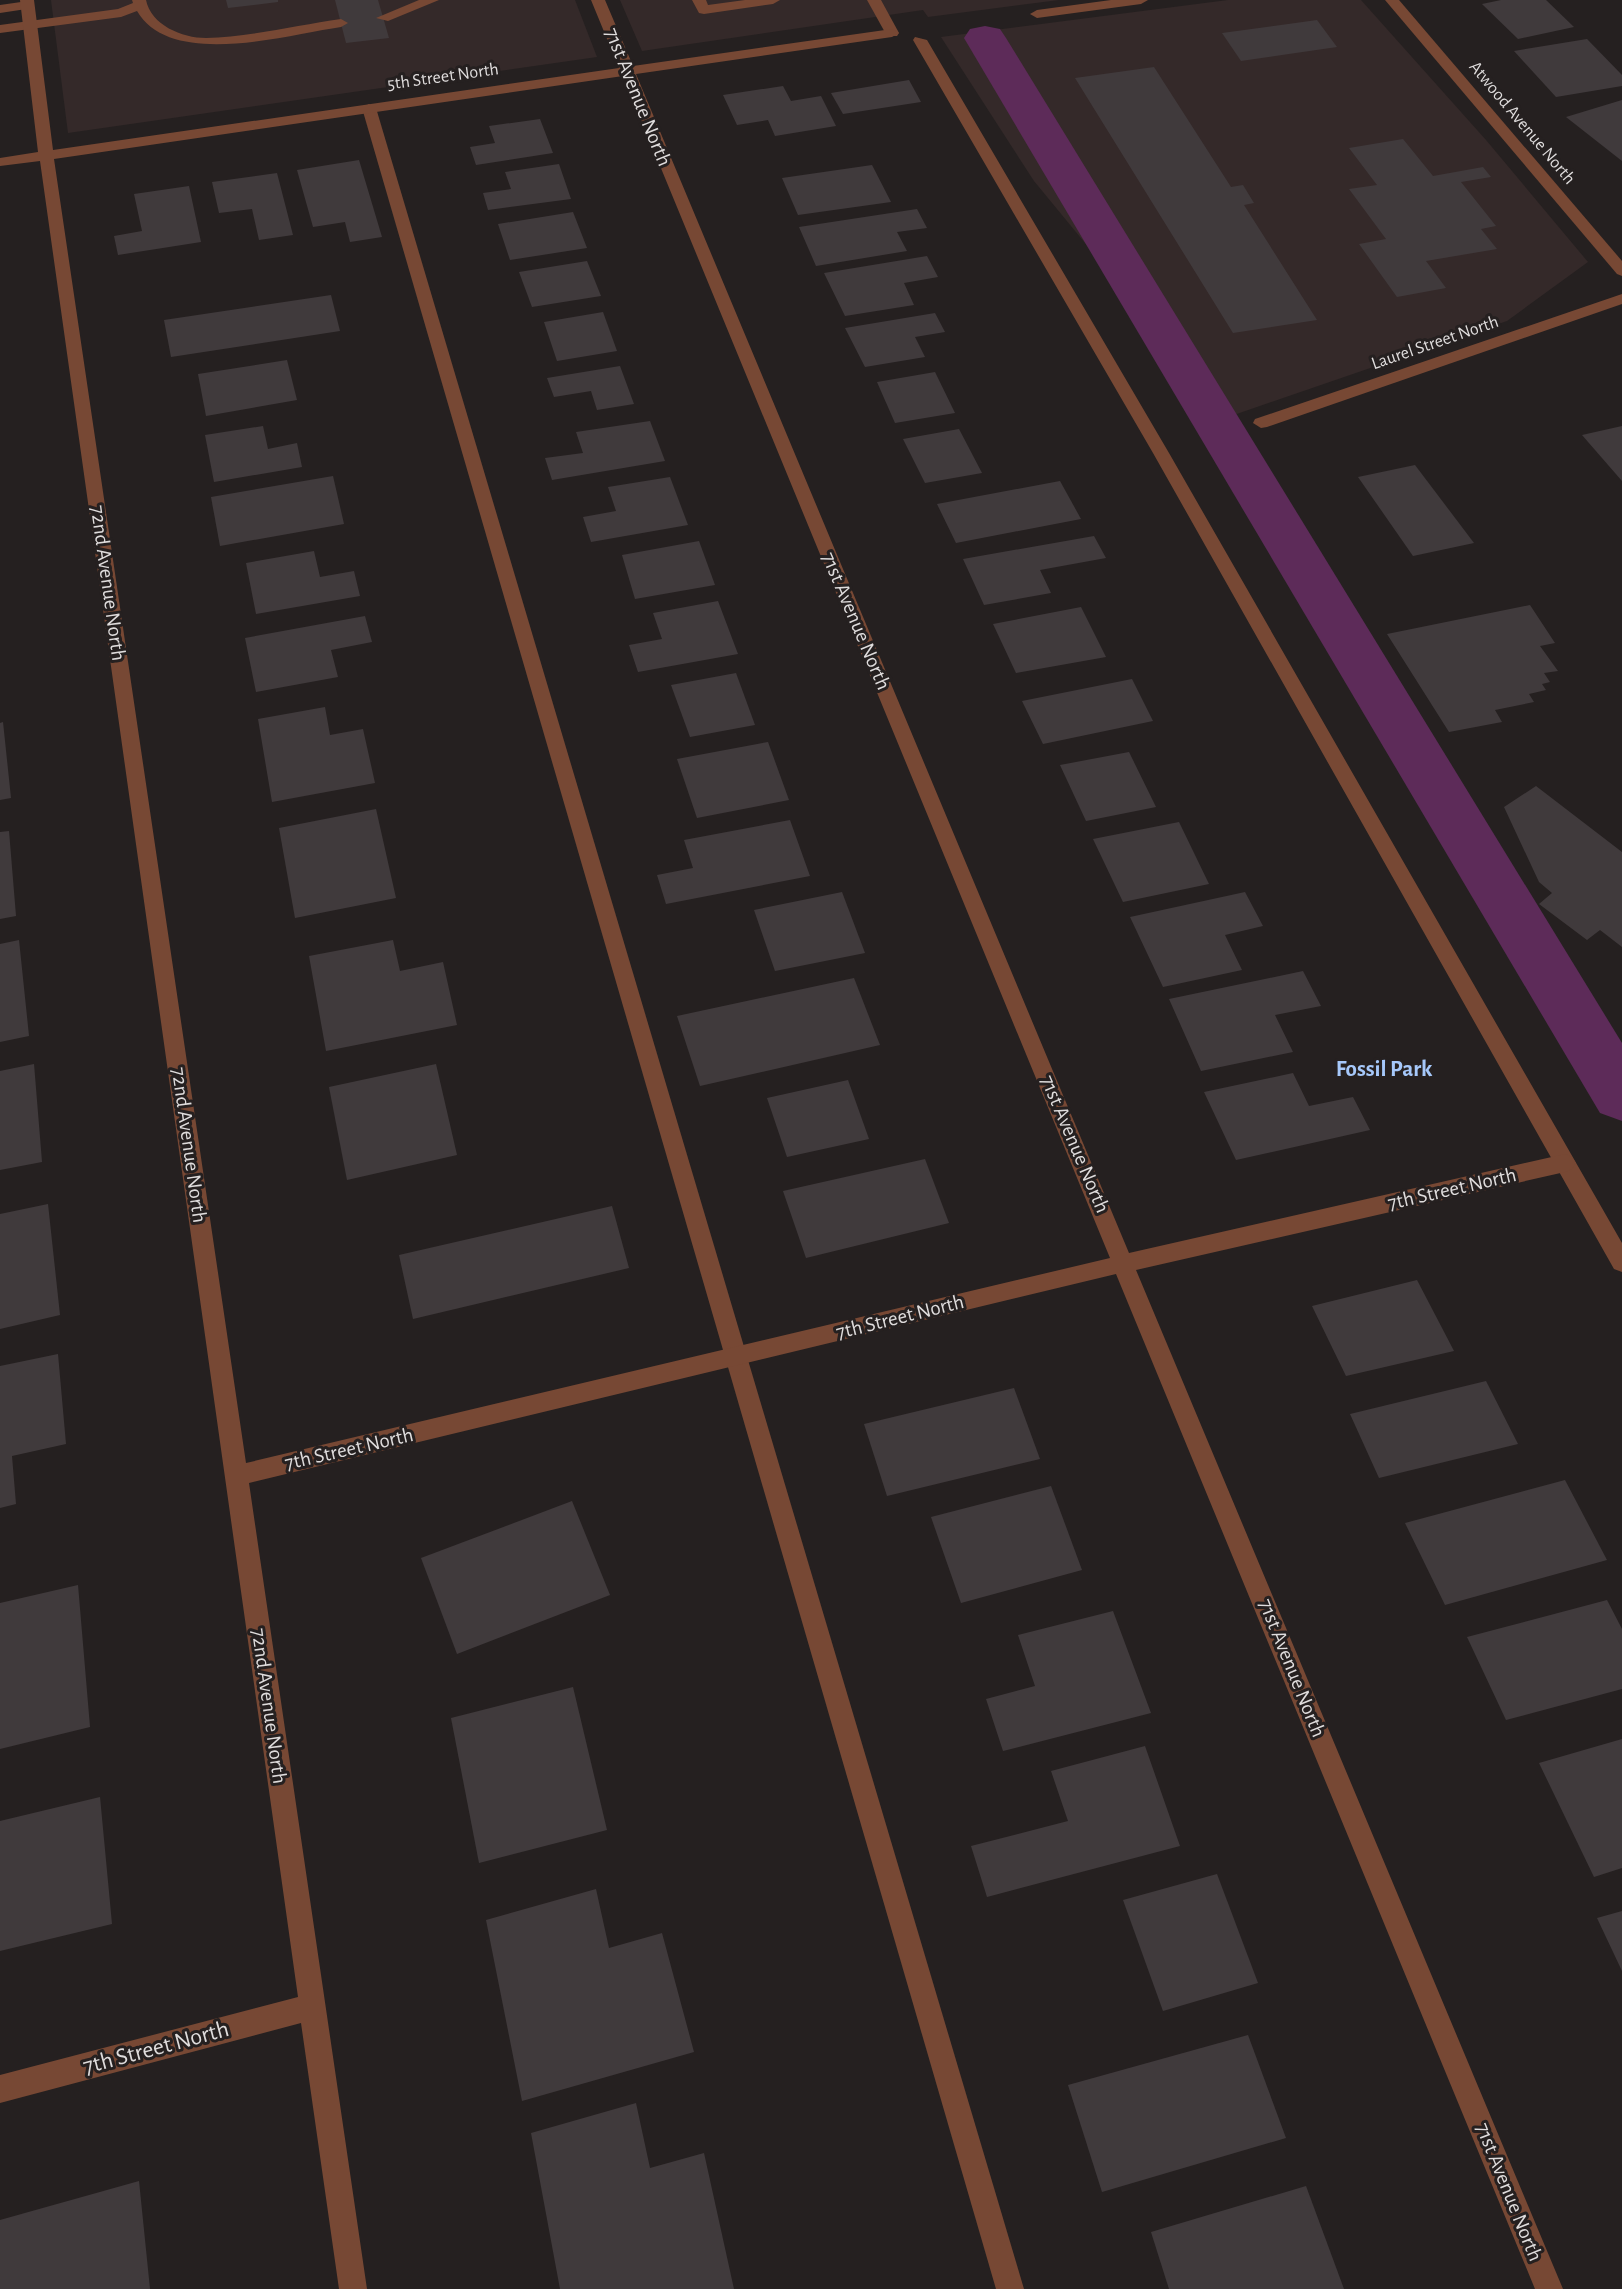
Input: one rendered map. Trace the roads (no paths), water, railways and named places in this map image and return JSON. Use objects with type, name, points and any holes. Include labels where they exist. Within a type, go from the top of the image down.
[{"type":"street","points":[[383,18],[432,0]]},
{"type":"street","name":"71st Avenue North","points":[[598,0],[1549,2289]]},
{"type":"street","points":[[699,0],[704,10],[773,0]]},
{"type":"street","name":"5th Street North","points":[[0,162],[892,33],[874,0]]},
{"type":"street","points":[[1037,13],[1141,0]]},
{"type":"street","name":"Atwood Avenue North","points":[[1392,0],[1622,271]]},
{"type":"street","points":[[0,9],[121,13],[140,2],[144,15],[161,30],[192,41],[206,42],[341,23]]},
{"type":"street","points":[[0,29],[29,10]]},
{"type":"street","name":"72nd Avenue North","points":[[29,10],[46,155],[353,2289]]},
{"type":"street","points":[[920,40],[1154,441],[1622,1263]]},
{"type":"street","points":[[369,108],[738,1356],[1010,2289]]},
{"type":"street","name":"Laurel Street North","points":[[1261,423],[1622,299]]},
{"type":"street","name":"7th Street North","points":[[236,1476],[1125,1263],[1565,1163]]},
{"type":"street","name":"7th Street North","points":[[0,2089],[312,2007]]},
{"type":"waterway","points":[[985,38],[1622,1096]]},
{"type":"district","name":"Fossil Park","points":[[1384,1069]]}]
